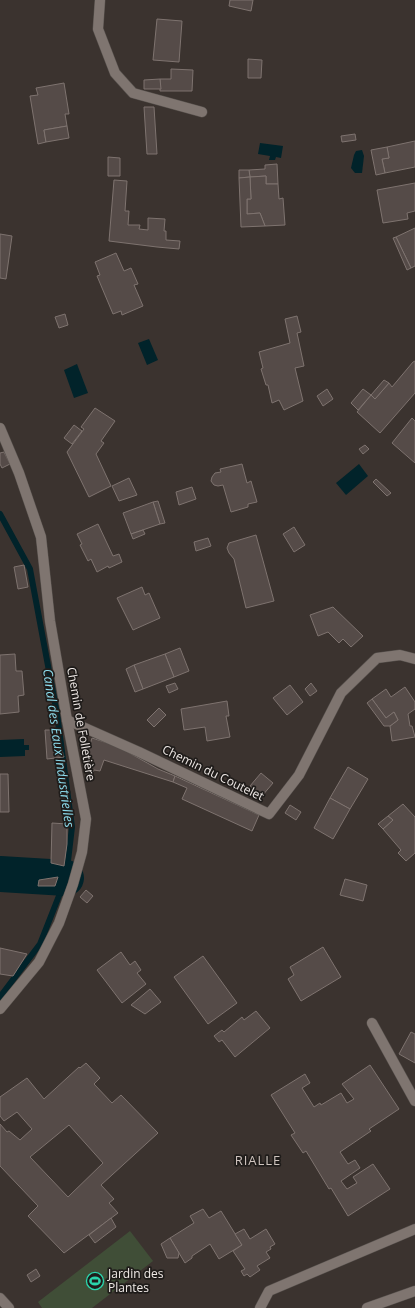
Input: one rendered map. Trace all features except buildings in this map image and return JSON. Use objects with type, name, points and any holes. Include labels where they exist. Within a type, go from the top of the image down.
[{"type":"street","points":[[100,0],[98,29],[115,73],[133,93],[202,112]]},
{"type":"street","name":"Chemin de Folletière","points":[[0,428],[20,472],[41,537],[50,621],[86,820],[82,852],[73,884],[59,923],[39,962],[0,1009]]},
{"type":"street","name":"Chemin du Coutelet","points":[[67,720],[139,752],[269,814],[299,775],[341,694],[377,658],[400,655],[415,659]]},
{"type":"street","points":[[372,1024],[415,1101]]},
{"type":"street","points":[[260,1308],[269,1291],[415,1229]]},
{"type":"street","points":[[368,1308],[415,1291]]},
{"type":"street","points":[[0,1298],[9,1308]]},
{"type":"green space","name":"Jardin des Plantes","points":[[130,1231],[153,1261],[92,1308],[42,1308],[38,1302]]},
{"type":"water","points":[[260,143],[283,146],[281,158],[276,157],[275,160],[269,160],[270,156],[258,154]]},
{"type":"water","points":[[362,150],[364,156],[362,173],[355,173],[351,168],[354,155],[356,151]]},
{"type":"water","points":[[149,339],[158,360],[147,365],[138,343]]},
{"type":"water","points":[[77,364],[88,393],[74,398],[64,370]]},
{"type":"water","points":[[359,464],[368,476],[346,495],[336,483]]},
{"type":"water","points":[[24,739],[24,745],[29,745],[29,750],[25,750],[25,756],[0,757],[0,740]]},
{"type":"waterway","name":"Canal des Eaux Industrielles","points":[[0,514],[30,569],[57,714],[72,827],[66,878],[40,944],[0,997]]},
{"type":"waterway","points":[[0,874],[66,878]]},
{"type":"place","name":"Jardin des Plantes","points":[[95,1281]]},
{"type":"district","name":"RIALLE","points":[[258,1160]]}]
